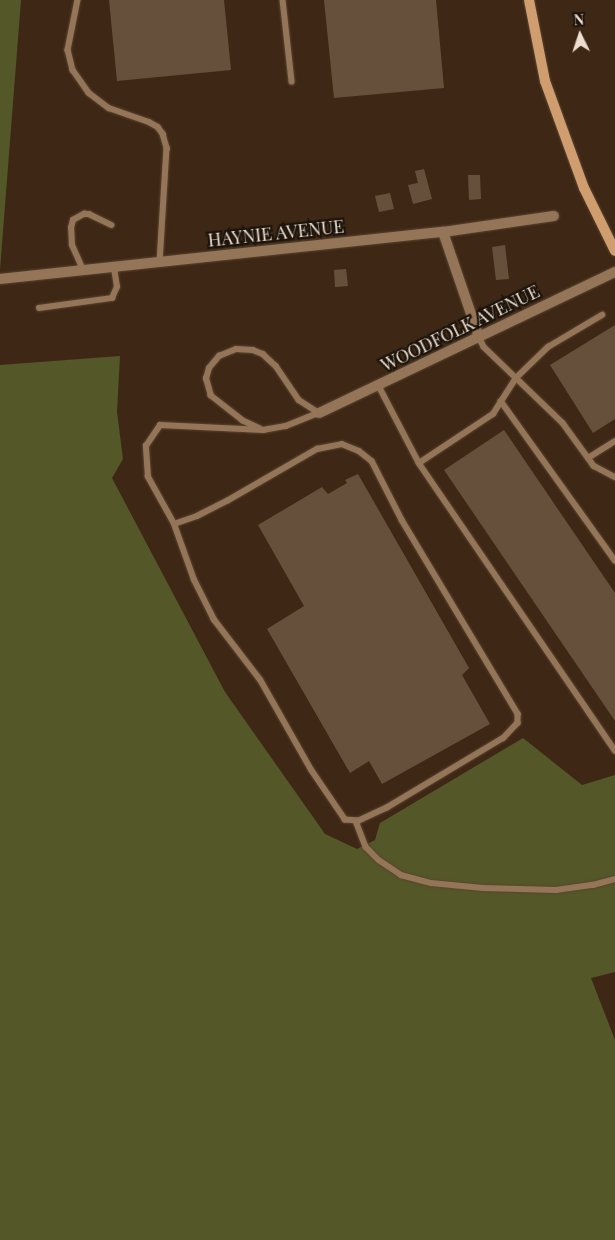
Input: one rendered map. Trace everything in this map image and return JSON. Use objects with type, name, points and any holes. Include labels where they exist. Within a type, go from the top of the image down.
[{"type":"main road","points":[[529,0],[546,81],[584,188],[615,250]]},
{"type":"street","name":"HAYNIE AVENUE","points":[[0,279],[443,232],[554,216]]},
{"type":"street","points":[[443,232],[479,337]]},
{"type":"street","name":"WOODFOLK AVENUE","points":[[319,413],[615,272]]},
{"type":"lane","points":[[78,0],[68,50],[73,70],[89,93],[109,108],[158,126],[163,134],[167,148],[160,262]]},
{"type":"lane","points":[[283,0],[292,82]]},
{"type":"lane","points":[[83,270],[72,245],[71,228],[73,220],[84,214],[89,214],[112,225]]},
{"type":"lane","points":[[38,308],[112,298],[117,287],[114,267]]},
{"type":"lane","points":[[420,463],[493,414],[516,378],[548,347],[602,315]]},
{"type":"lane","points":[[479,337],[484,347],[563,423],[594,466],[615,478]]},
{"type":"lane","points":[[263,430],[244,421],[211,396],[206,379],[209,368],[219,356],[236,349],[253,350],[263,354],[276,366],[299,400],[319,413]]},
{"type":"lane","points":[[379,386],[420,463],[615,750]]},
{"type":"lane","points":[[501,401],[615,560]]},
{"type":"lane","points":[[174,524],[197,516],[227,501],[317,449],[342,444],[372,460],[402,520],[518,714],[518,723],[504,738],[387,808],[356,821],[345,820],[331,802],[260,680],[214,620],[194,580],[174,524],[148,477],[146,446],[160,425],[263,430],[286,426],[319,413]]},
{"type":"lane","points":[[588,458],[615,441]]},
{"type":"lane","points":[[356,821],[366,848],[380,860],[401,875],[431,883],[483,888],[556,890],[593,885],[615,879]]},
{"type":"green space","points":[[0,0],[21,0],[0,270]]},
{"type":"green space","points":[[120,356],[117,412],[123,459],[112,478],[225,692],[325,834],[357,849],[375,840],[380,823],[523,738],[582,785],[615,775],[615,972],[591,978],[615,1040],[615,1240],[0,1240],[0,365]]},
{"type":"building","points":[[109,0],[224,0],[231,70],[117,81]]},
{"type":"building","points":[[324,0],[436,0],[444,88],[334,98]]},
{"type":"building","points":[[424,169],[432,199],[413,204],[408,185],[418,183],[415,171]]},
{"type":"building","points":[[468,175],[480,175],[481,199],[469,200]]},
{"type":"building","points":[[390,193],[394,209],[379,212],[375,196]]},
{"type":"building","points":[[505,245],[509,279],[496,280],[492,247]]},
{"type":"building","points":[[346,269],[348,286],[335,287],[334,270]]},
{"type":"building","points":[[615,325],[615,419],[593,433],[550,365]]},
{"type":"building","points":[[504,430],[615,593],[615,721],[444,470]]},
{"type":"building","points":[[358,474],[469,668],[462,675],[490,724],[382,784],[369,761],[350,773],[267,629],[304,606],[258,525],[322,487],[328,494],[347,483],[345,480]]}]
